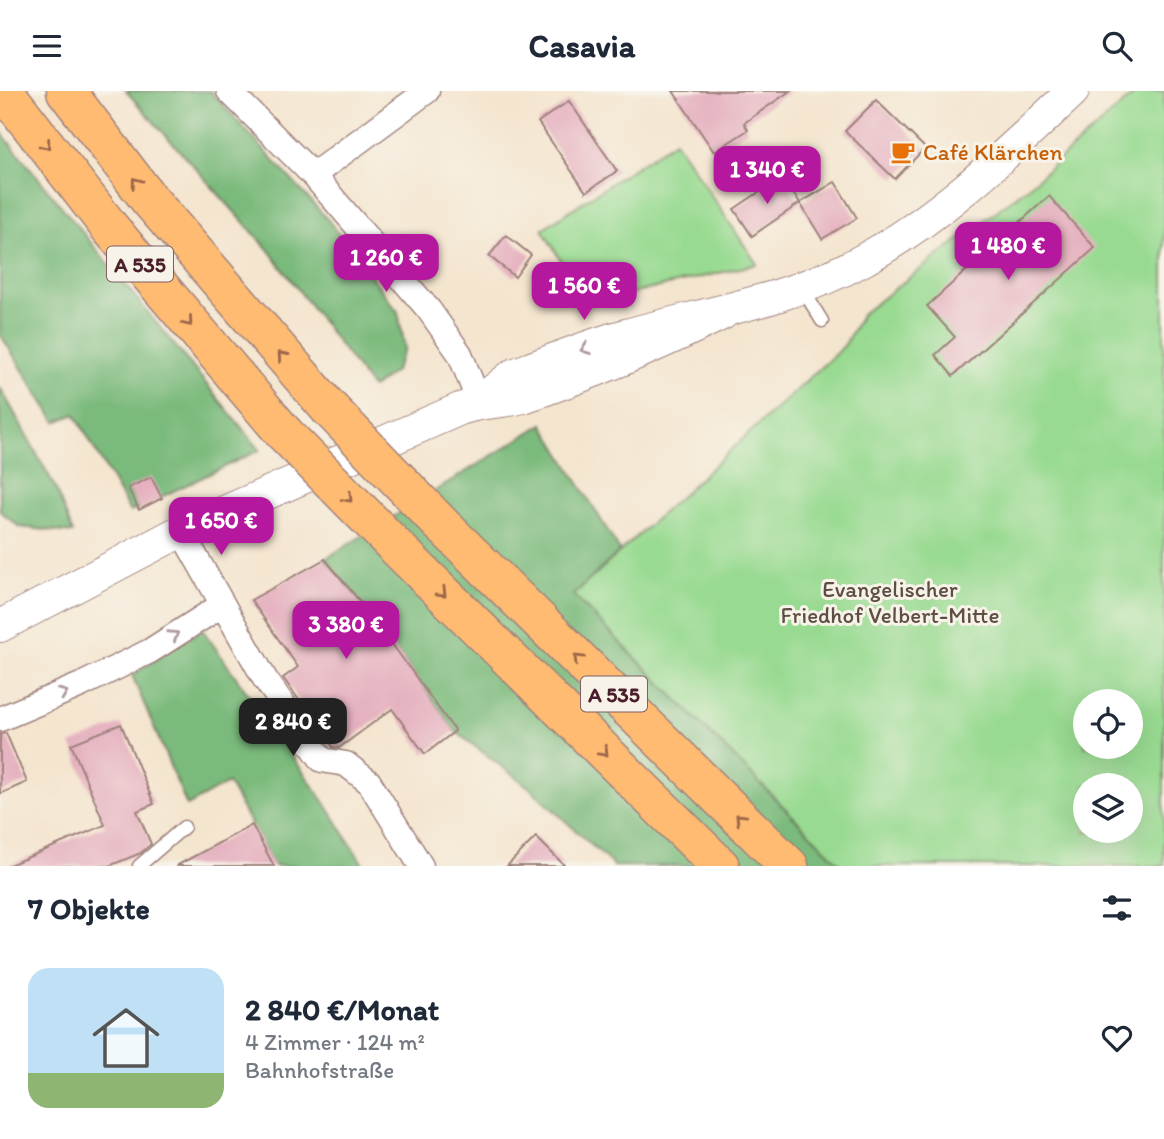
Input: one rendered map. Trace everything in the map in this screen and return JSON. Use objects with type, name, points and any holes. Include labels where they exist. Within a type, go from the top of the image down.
[{"type":"highway","name":"A 535","points":[[4,91],[110,228],[283,432],[720,866]]},
{"type":"highway","name":"A 535","points":[[66,91],[148,198],[328,407],[439,522],[789,866]]},
{"type":"street","points":[[229,91],[313,175],[445,331],[460,355],[479,402]]},
{"type":"street","points":[[313,175],[427,91]]},
{"type":"street","points":[[0,626],[181,531],[479,402],[519,398],[631,358],[722,313],[860,262],[912,232],[960,195],[1073,91]]},
{"type":"street","points":[[181,531],[265,679],[323,759],[346,764],[369,782],[421,866]]},
{"type":"street","points":[[0,719],[81,685],[150,651],[222,605]]},
{"type":"lane","points":[[801,286],[822,321]]},
{"type":"lane","points":[[139,866],[184,827]]},
{"type":"green space","points":[[126,91],[210,91],[328,220],[398,312],[405,348],[395,371],[372,388],[267,248]]},
{"type":"green space","name":"Evangelischer Friedhof Velbert-Mitte","points":[[1138,91],[1164,91],[1164,866],[842,866],[573,595],[844,346],[862,314],[1028,187]]},
{"type":"green space","points":[[0,131],[260,450],[130,512],[75,414],[56,422],[0,334]]},
{"type":"green space","points":[[675,141],[757,264],[587,304],[542,229]]},
{"type":"green space","points":[[0,387],[55,487],[73,533],[20,527],[0,511]]},
{"type":"green space","points":[[543,424],[620,551],[573,595],[842,866],[614,866],[530,788],[455,731],[371,615],[325,559]]},
{"type":"green space","points":[[202,629],[325,803],[364,866],[274,866],[228,783],[187,806],[132,675]]},
{"type":"building","points":[[673,91],[790,91],[744,123],[748,130],[714,152]]},
{"type":"building","points":[[876,100],[925,148],[895,179],[845,131]]},
{"type":"building","points":[[569,101],[617,171],[586,192],[538,122]]},
{"type":"building","points":[[782,177],[800,203],[752,236],[734,209]]},
{"type":"building","points":[[835,182],[857,218],[822,239],[800,203]]},
{"type":"building","points":[[1049,196],[1095,248],[953,376],[935,355],[955,337],[927,306]]},
{"type":"building","points":[[506,235],[531,255],[515,277],[489,256]]},
{"type":"building","points":[[151,477],[162,498],[139,510],[128,488]]},
{"type":"building","points":[[325,559],[371,615],[455,731],[425,754],[392,709],[339,748],[333,747],[283,678],[298,667],[251,600]]},
{"type":"building","points":[[121,724],[154,804],[137,811],[151,844],[141,853],[109,866],[7,866],[105,825],[71,744]]},
{"type":"building","points":[[6,733],[27,782],[0,794],[0,734]]},
{"type":"building","points":[[252,825],[274,866],[176,866]]},
{"type":"building","points":[[536,837],[565,866],[507,866]]},
{"type":"place","name":"Café Klärchen","points":[[903,152]]}]
